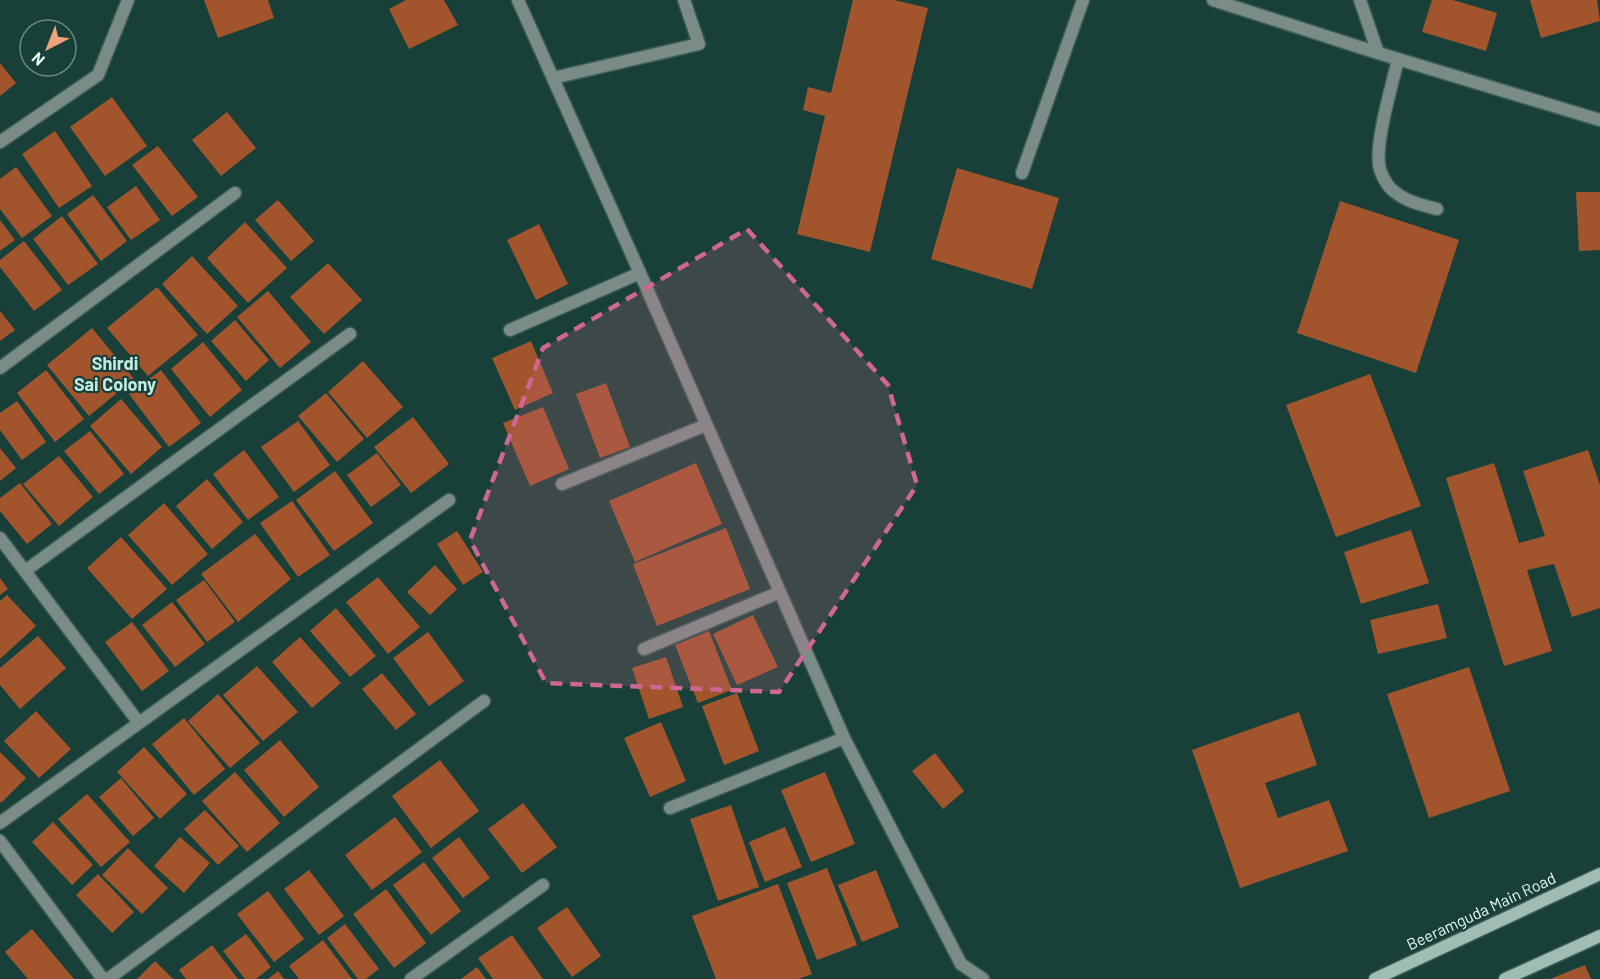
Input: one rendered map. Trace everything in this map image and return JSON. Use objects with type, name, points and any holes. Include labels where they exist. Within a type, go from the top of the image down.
[{"type":"main road","name":"Beeramguda Main Road","points":[[1375,979],[1600,874]]},
{"type":"main road","points":[[1505,979],[1600,936]]},
{"type":"street","points":[[0,142],[98,75],[128,0]]},
{"type":"street","points":[[518,0],[844,738],[962,964],[982,979]]},
{"type":"street","points":[[553,78],[699,44],[684,0]]},
{"type":"street","points":[[1022,173],[1083,0]]},
{"type":"street","points":[[1213,0],[1600,120]]},
{"type":"street","points":[[1360,0],[1378,53]]},
{"type":"street","points":[[1398,59],[1382,131],[1379,164],[1384,179],[1393,191],[1412,202],[1437,209]]},
{"type":"street","points":[[0,368],[235,193]]},
{"type":"street","points":[[510,330],[640,273]]},
{"type":"street","points":[[25,571],[350,334]]},
{"type":"street","points":[[562,484],[706,425]]},
{"type":"street","points":[[0,823],[449,500]]},
{"type":"street","points":[[0,538],[139,723]]},
{"type":"street","points":[[644,649],[780,592]]},
{"type":"street","points":[[108,979],[484,701]]},
{"type":"street","points":[[670,808],[844,738]]},
{"type":"street","points":[[0,841],[102,979]]},
{"type":"street","points":[[411,979],[543,885]]},
{"type":"highlighted area","points":[[747,229],[888,385],[917,485],[779,692],[546,683],[470,540],[543,348]]},
{"type":"building","points":[[204,0],[268,0],[274,18],[218,38]]},
{"type":"building","points":[[406,0],[444,0],[458,25],[409,49],[389,9]]},
{"type":"building","points":[[853,0],[894,0],[928,8],[870,252],[797,234],[825,116],[803,110],[808,87],[831,93]]},
{"type":"building","points":[[1432,0],[1453,0],[1497,13],[1486,51],[1422,32]]},
{"type":"building","points":[[1530,0],[1597,0],[1600,21],[1541,38]]},
{"type":"building","points":[[0,63],[16,83],[0,96]]},
{"type":"building","points":[[112,97],[147,146],[105,176],[70,127]]},
{"type":"building","points":[[227,112],[256,148],[221,176],[192,140]]},
{"type":"building","points":[[55,131],[92,186],[59,208],[22,154]]},
{"type":"building","points":[[158,146],[198,197],[172,216],[132,165]]},
{"type":"building","points":[[16,167],[52,216],[22,238],[0,209],[0,179]]},
{"type":"building","points":[[957,168],[1059,198],[1032,289],[931,259]]},
{"type":"building","points":[[136,186],[160,220],[131,240],[107,207]]},
{"type":"building","points":[[1576,192],[1600,192],[1600,250],[1579,251]]},
{"type":"building","points":[[93,195],[127,241],[101,261],[67,214]]},
{"type":"building","points":[[278,200],[314,241],[291,261],[255,220]]},
{"type":"building","points":[[1340,201],[1459,240],[1416,373],[1297,333]]},
{"type":"building","points":[[62,216],[98,264],[68,285],[33,239]]},
{"type":"building","points":[[0,220],[15,240],[0,251]]},
{"type":"building","points":[[245,222],[287,268],[248,303],[207,258]]},
{"type":"building","points":[[539,224],[568,284],[536,300],[507,240]]},
{"type":"building","points":[[24,241],[62,290],[34,311],[0,267],[0,260]]},
{"type":"building","points":[[192,256],[238,306],[207,334],[162,284]]},
{"type":"building","points":[[328,263],[362,300],[324,334],[290,297]]},
{"type":"building","points":[[157,287],[198,335],[148,376],[107,328]]},
{"type":"building","points":[[268,291],[311,342],[280,368],[237,317]]},
{"type":"building","points":[[0,311],[15,330],[0,341]]},
{"type":"building","points":[[235,320],[269,360],[246,381],[211,341]]},
{"type":"building","points":[[92,328],[134,379],[89,416],[47,365]]},
{"type":"building","points":[[531,341],[553,393],[515,410],[492,358]]},
{"type":"building","points":[[203,342],[242,390],[210,417],[171,369]]},
{"type":"building","points":[[363,361],[403,407],[367,438],[328,392]]},
{"type":"building","points":[[46,370],[84,419],[55,442],[17,393]]},
{"type":"building","points":[[161,370],[201,423],[169,447],[129,394]]},
{"type":"building","points":[[1370,374],[1421,506],[1336,537],[1286,405]]},
{"type":"building","points":[[606,383],[630,447],[600,458],[576,394]]},
{"type":"building","points":[[326,393],[364,439],[337,462],[298,416]]},
{"type":"building","points":[[121,399],[162,447],[131,474],[90,426]]},
{"type":"building","points":[[17,401],[46,442],[22,460],[0,430],[0,413]]},
{"type":"building","points":[[543,407],[569,469],[530,486],[503,423]]},
{"type":"building","points":[[413,417],[449,464],[411,493],[374,447]]},
{"type":"building","points":[[298,421],[330,465],[294,492],[261,447]]},
{"type":"building","points":[[90,431],[124,474],[99,494],[64,451]]},
{"type":"building","points":[[0,448],[16,468],[0,481]]},
{"type":"building","points":[[244,450],[279,497],[248,520],[213,474]]},
{"type":"building","points":[[1588,450],[1600,485],[1600,608],[1572,617],[1554,564],[1527,570],[1552,651],[1504,666],[1446,478],[1494,463],[1519,543],[1545,536],[1523,471]]},
{"type":"building","points":[[377,453],[401,485],[371,507],[347,475]]},
{"type":"building","points":[[59,456],[93,497],[59,526],[23,484]]},
{"type":"building","points":[[696,463],[722,524],[635,562],[609,501]]},
{"type":"building","points":[[335,471],[373,523],[334,551],[296,500]]},
{"type":"building","points":[[207,479],[243,522],[212,549],[176,506]]},
{"type":"building","points":[[20,483],[52,524],[27,544],[0,511],[0,498]]},
{"type":"building","points":[[292,501],[330,555],[298,577],[260,523]]},
{"type":"building","points":[[164,503],[208,554],[172,585],[128,535]]},
{"type":"building","points":[[726,528],[750,589],[657,626],[633,564]]},
{"type":"building","points":[[1411,530],[1429,583],[1361,604],[1344,552]]},
{"type":"building","points":[[457,531],[483,572],[463,585],[437,544]]},
{"type":"building","points":[[255,534],[291,579],[238,622],[201,574]]},
{"type":"building","points":[[121,537],[167,589],[132,619],[87,568]]},
{"type":"building","points":[[435,565],[457,589],[430,615],[407,592]]},
{"type":"building","points":[[378,577],[420,627],[388,654],[346,602]]},
{"type":"building","points":[[0,578],[8,589],[0,595]]},
{"type":"building","points":[[204,580],[235,622],[207,642],[176,600]]},
{"type":"building","points":[[7,595],[36,626],[0,659],[0,601]]},
{"type":"building","points":[[172,602],[205,644],[175,667],[142,625]]},
{"type":"building","points":[[1438,604],[1447,638],[1378,654],[1370,620]]},
{"type":"building","points":[[336,608],[376,656],[350,677],[310,631]]},
{"type":"building","points":[[753,615],[778,667],[737,685],[713,634]]},
{"type":"building","points":[[132,622],[169,671],[142,691],[105,642]]},
{"type":"building","points":[[709,631],[732,690],[698,703],[675,645]]},
{"type":"building","points":[[428,632],[464,681],[429,706],[393,658]]},
{"type":"building","points":[[38,636],[66,668],[20,709],[0,685],[0,668]]},
{"type":"building","points":[[300,637],[341,683],[312,708],[272,662]]},
{"type":"building","points":[[666,657],[683,707],[649,719],[632,668]]},
{"type":"building","points":[[257,666],[298,712],[263,741],[223,695]]},
{"type":"building","points":[[1469,667],[1510,791],[1429,818],[1387,694]]},
{"type":"building","points":[[382,673],[416,714],[396,730],[362,689]]},
{"type":"building","points":[[737,693],[759,751],[724,765],[702,706]]},
{"type":"building","points":[[218,694],[260,743],[230,768],[188,721]]},
{"type":"building","points":[[36,711],[71,749],[39,778],[4,741]]},
{"type":"building","points":[[1299,712],[1317,765],[1265,783],[1278,818],[1329,800],[1348,851],[1240,888],[1192,750]]},
{"type":"building","points":[[184,718],[225,769],[194,795],[152,744]]},
{"type":"building","points":[[661,722],[686,781],[650,797],[624,738]]},
{"type":"building","points":[[280,740],[319,787],[284,817],[244,770]]},
{"type":"building","points":[[144,747],[187,794],[160,819],[117,772]]},
{"type":"building","points":[[0,752],[26,778],[1,803],[0,801]]},
{"type":"building","points":[[935,753],[964,791],[943,809],[912,771]]},
{"type":"building","points":[[440,760],[479,811],[431,848],[392,796]]},
{"type":"building","points":[[235,772],[280,823],[247,852],[202,801]]},
{"type":"building","points":[[825,772],[855,844],[811,862],[781,790]]},
{"type":"building","points":[[121,778],[154,818],[133,836],[99,797]]},
{"type":"building","points":[[87,794],[130,842],[101,867],[58,819]]},
{"type":"building","points":[[523,803],[557,847],[522,873],[488,829]]},
{"type":"building","points":[[731,805],[759,887],[718,901],[690,819]]},
{"type":"building","points":[[205,810],[239,846],[218,865],[184,829]]},
{"type":"building","points":[[395,817],[422,852],[372,890],[345,855]]},
{"type":"building","points":[[53,822],[93,865],[72,885],[32,842]]},
{"type":"building","points":[[785,827],[802,867],[765,882],[749,842]]},
{"type":"building","points":[[180,837],[210,863],[184,893],[154,866]]},
{"type":"building","points":[[459,837],[490,878],[463,898],[432,858]]},
{"type":"building","points":[[128,848],[168,888],[142,914],[102,875]]},
{"type":"building","points":[[424,862],[461,911],[431,935],[393,885]]},
{"type":"building","points":[[827,868],[857,945],[817,960],[787,883]]},
{"type":"building","points":[[309,870],[344,916],[319,935],[284,889]]},
{"type":"building","points":[[876,870],[899,927],[862,942],[838,885]]},
{"type":"building","points":[[98,874],[134,912],[112,933],[76,895]]},
{"type":"building","points":[[778,884],[812,974],[798,979],[716,979],[692,916]]},
{"type":"building","points":[[386,889],[426,943],[394,968],[353,914]]},
{"type":"building","points":[[268,891],[304,939],[274,962],[237,914]]},
{"type":"building","points":[[567,907],[601,956],[572,977],[537,928]]},
{"type":"building","points":[[345,924],[379,969],[366,979],[358,979],[327,938]]},
{"type":"building","points":[[32,929],[74,979],[28,979],[5,952]]},
{"type":"building","points":[[246,934],[271,967],[256,979],[245,979],[223,951]]},
{"type":"building","points":[[512,935],[543,979],[493,979],[478,958]]},
{"type":"building","points":[[323,940],[352,979],[299,979],[289,966]]},
{"type":"building","points":[[212,945],[238,979],[186,979],[179,970]]},
{"type":"building","points":[[155,961],[173,979],[137,979]]},
{"type":"building","points":[[1585,965],[1591,979],[1550,979]]},
{"type":"building","points":[[477,967],[486,979],[461,979]]},
{"type":"building","points":[[278,971],[284,979],[268,979]]},
{"type":"district","name":"Shirdi Sai Colony","points":[[115,374]]}]
